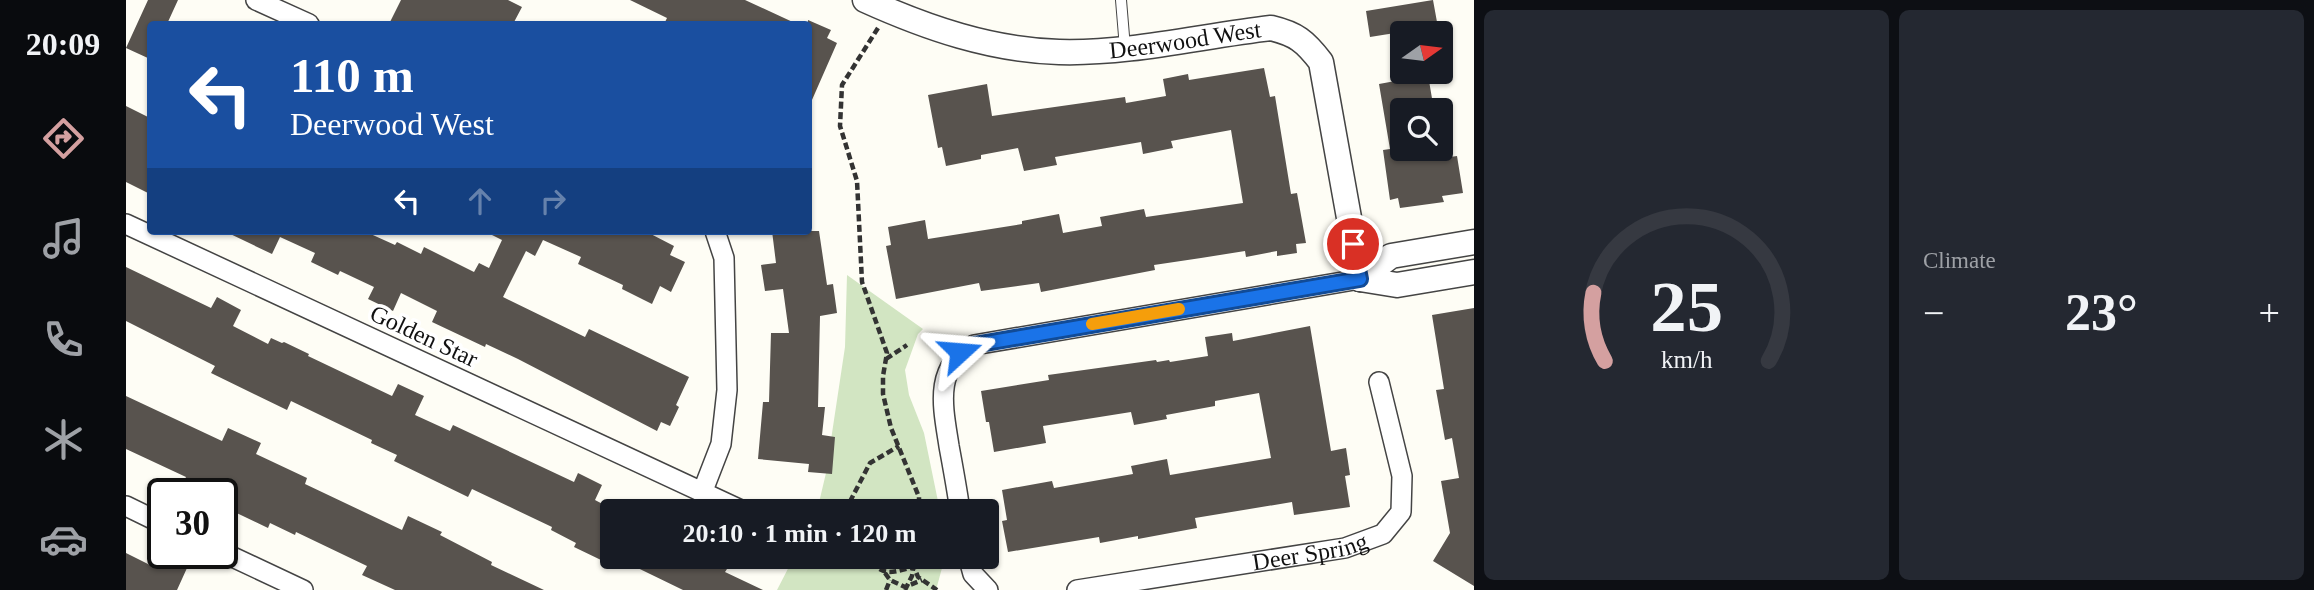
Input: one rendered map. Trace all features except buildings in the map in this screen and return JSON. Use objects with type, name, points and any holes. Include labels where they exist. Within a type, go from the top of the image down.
[{"type":"street","points":[[256,0],[302,21]]},
{"type":"street","name":"Deerwood West","points":[[865,0],[944,32],[1000,46],[1059,52],[1125,48],[1271,28],[1293,34],[1310,47],[1321,62],[1360,279]]},
{"type":"street","name":"Golden Star","points":[[126,224],[147,234]]},
{"type":"street","name":"Golden Star","points":[[150,235],[716,499]]},
{"type":"street","points":[[702,493],[722,444],[727,390],[724,258],[716,235]]},
{"type":"street","points":[[1360,279],[1391,256],[1474,242]]},
{"type":"street","points":[[958,499],[942,401],[947,372],[960,352],[974,345],[1360,279],[1396,285],[1474,272]]},
{"type":"street","name":"Deer Spring","points":[[1077,590],[1345,548],[1383,534],[1401,512],[1402,476],[1379,382]]},
{"type":"street","points":[[126,506],[147,516]]},
{"type":"street","points":[[238,560],[303,590]]},
{"type":"street","points":[[972,569],[988,590]]},
{"type":"lane","points":[[1121,0],[1125,48]]},
{"type":"path","points":[[889,11],[842,85],[840,126],[857,181],[862,282],[887,353],[883,394],[891,428],[919,499]]},
{"type":"path","points":[[886,359],[907,345]]},
{"type":"path","points":[[850,499],[870,463],[899,446]]},
{"type":"path","points":[[880,569],[890,580],[905,588]]},
{"type":"path","points":[[884,572],[902,569]]},
{"type":"path","points":[[905,588],[914,569]]},
{"type":"path","points":[[915,569],[918,577],[937,590]]},
{"type":"path","points":[[886,590],[890,580]]},
{"type":"path","points":[[905,588],[922,580]]},
{"type":"green space","points":[[847,275],[923,329],[918,334],[905,370],[909,395],[924,433],[938,499],[820,499],[845,347]]},
{"type":"green space","points":[[788,569],[942,569],[936,590],[777,590]]},
{"type":"slow traffic","points":[[1092,324],[1179,309]]},
{"type":"route","points":[[960,352],[974,345],[1360,279],[1353,244]]}]
